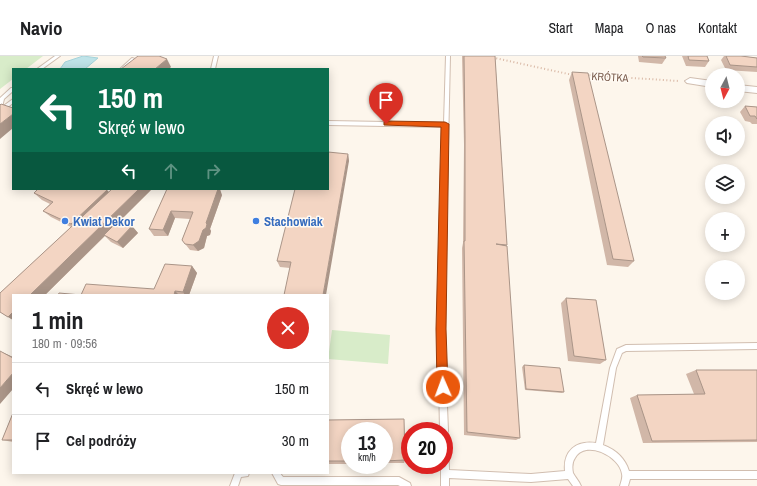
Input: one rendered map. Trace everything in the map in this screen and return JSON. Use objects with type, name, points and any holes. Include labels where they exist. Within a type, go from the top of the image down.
[{"type":"street","points":[[690,82],[705,83]]},
{"type":"street","points":[[745,89],[757,90]]},
{"type":"lane","points":[[40,68],[58,56]]},
{"type":"lane","points":[[213,68],[216,56]]},
{"type":"lane","points":[[444,422],[441,329],[445,124],[448,56]]},
{"type":"lane","points":[[123,68],[133,60]]},
{"type":"lane","points":[[0,107],[2,98],[12,90]]},
{"type":"lane","points":[[0,111],[12,102]]},
{"type":"lane","points":[[329,123],[445,124]]},
{"type":"lane","points":[[598,446],[613,368],[619,351],[626,348],[757,346]]},
{"type":"lane","points":[[577,486],[570,475],[569,459],[574,451],[582,447],[598,446],[609,451],[623,464],[628,475],[624,486]]},
{"type":"lane","points":[[234,486],[239,474]]},
{"type":"lane","points":[[277,474],[281,480],[399,481],[407,486]]},
{"type":"lane","points":[[445,486],[445,474],[531,478],[570,475]]},
{"type":"lane","points":[[628,475],[757,475]]},
{"type":"path","name":"KRÓTKA","points":[[486,56],[577,75]]},
{"type":"path","name":"KRÓTKA","points":[[585,76],[690,82]]},
{"type":"green space","points":[[0,56],[43,56],[27,68],[12,68],[12,80],[0,89]]},
{"type":"green space","points":[[332,330],[390,335],[388,364],[329,359]]},
{"type":"water","points":[[83,56],[98,58],[86,68],[61,68],[65,62]]},
{"type":"building","points":[[138,56],[159,56],[167,59],[156,68],[122,68]]},
{"type":"building","points":[[464,56],[495,56],[507,245],[496,244],[507,246],[520,438],[467,432],[464,241]]},
{"type":"building","points":[[642,56],[665,56],[666,58],[643,57]]},
{"type":"building","points":[[688,56],[707,56],[709,61],[689,60]]},
{"type":"building","points":[[726,56],[757,58],[757,67],[730,65]]},
{"type":"building","points":[[572,72],[588,73],[634,261],[613,259]]},
{"type":"building","points":[[377,100],[395,100],[395,105],[377,106]]},
{"type":"building","points":[[0,105],[12,108],[12,115],[0,124]]},
{"type":"building","points":[[745,106],[757,107],[757,119],[755,116],[750,116]]},
{"type":"building","points":[[329,152],[348,154],[323,294],[284,294],[291,262],[277,261],[295,190],[329,190]]},
{"type":"building","points":[[37,190],[107,190],[71,224],[43,211],[53,202],[34,193]]},
{"type":"building","points":[[111,190],[138,190],[31,294],[12,294],[12,313],[8,317],[0,312],[0,293]]},
{"type":"building","points":[[167,190],[218,190],[206,223],[206,228],[203,230],[199,241],[193,245],[185,244],[182,240],[193,212],[171,211],[163,230],[149,229]]},
{"type":"building","points":[[120,219],[132,226],[117,242],[104,235]]},
{"type":"building","points":[[165,264],[192,266],[183,292],[175,291],[174,294],[81,294],[86,284],[154,289]]},
{"type":"building","points":[[566,298],[596,300],[606,360],[574,356]]},
{"type":"building","points":[[0,351],[12,357],[12,374],[0,388]]},
{"type":"building","points":[[524,365],[560,368],[564,392],[526,389]]},
{"type":"building","points":[[696,370],[757,370],[757,440],[652,441],[637,395],[705,394]]},
{"type":"building","points":[[12,415],[12,440],[2,440]]},
{"type":"building","points":[[404,419],[404,422],[401,422],[401,460],[393,461],[393,422],[341,422],[341,461],[329,461],[329,420]]},
{"type":"place","name":"Kwiat Dekor","points":[[65,221]]},
{"type":"place","name":"Stachowiak","points":[[256,221]]},
{"type":"route","points":[[386,124],[445,124],[441,329],[443,387]]}]
